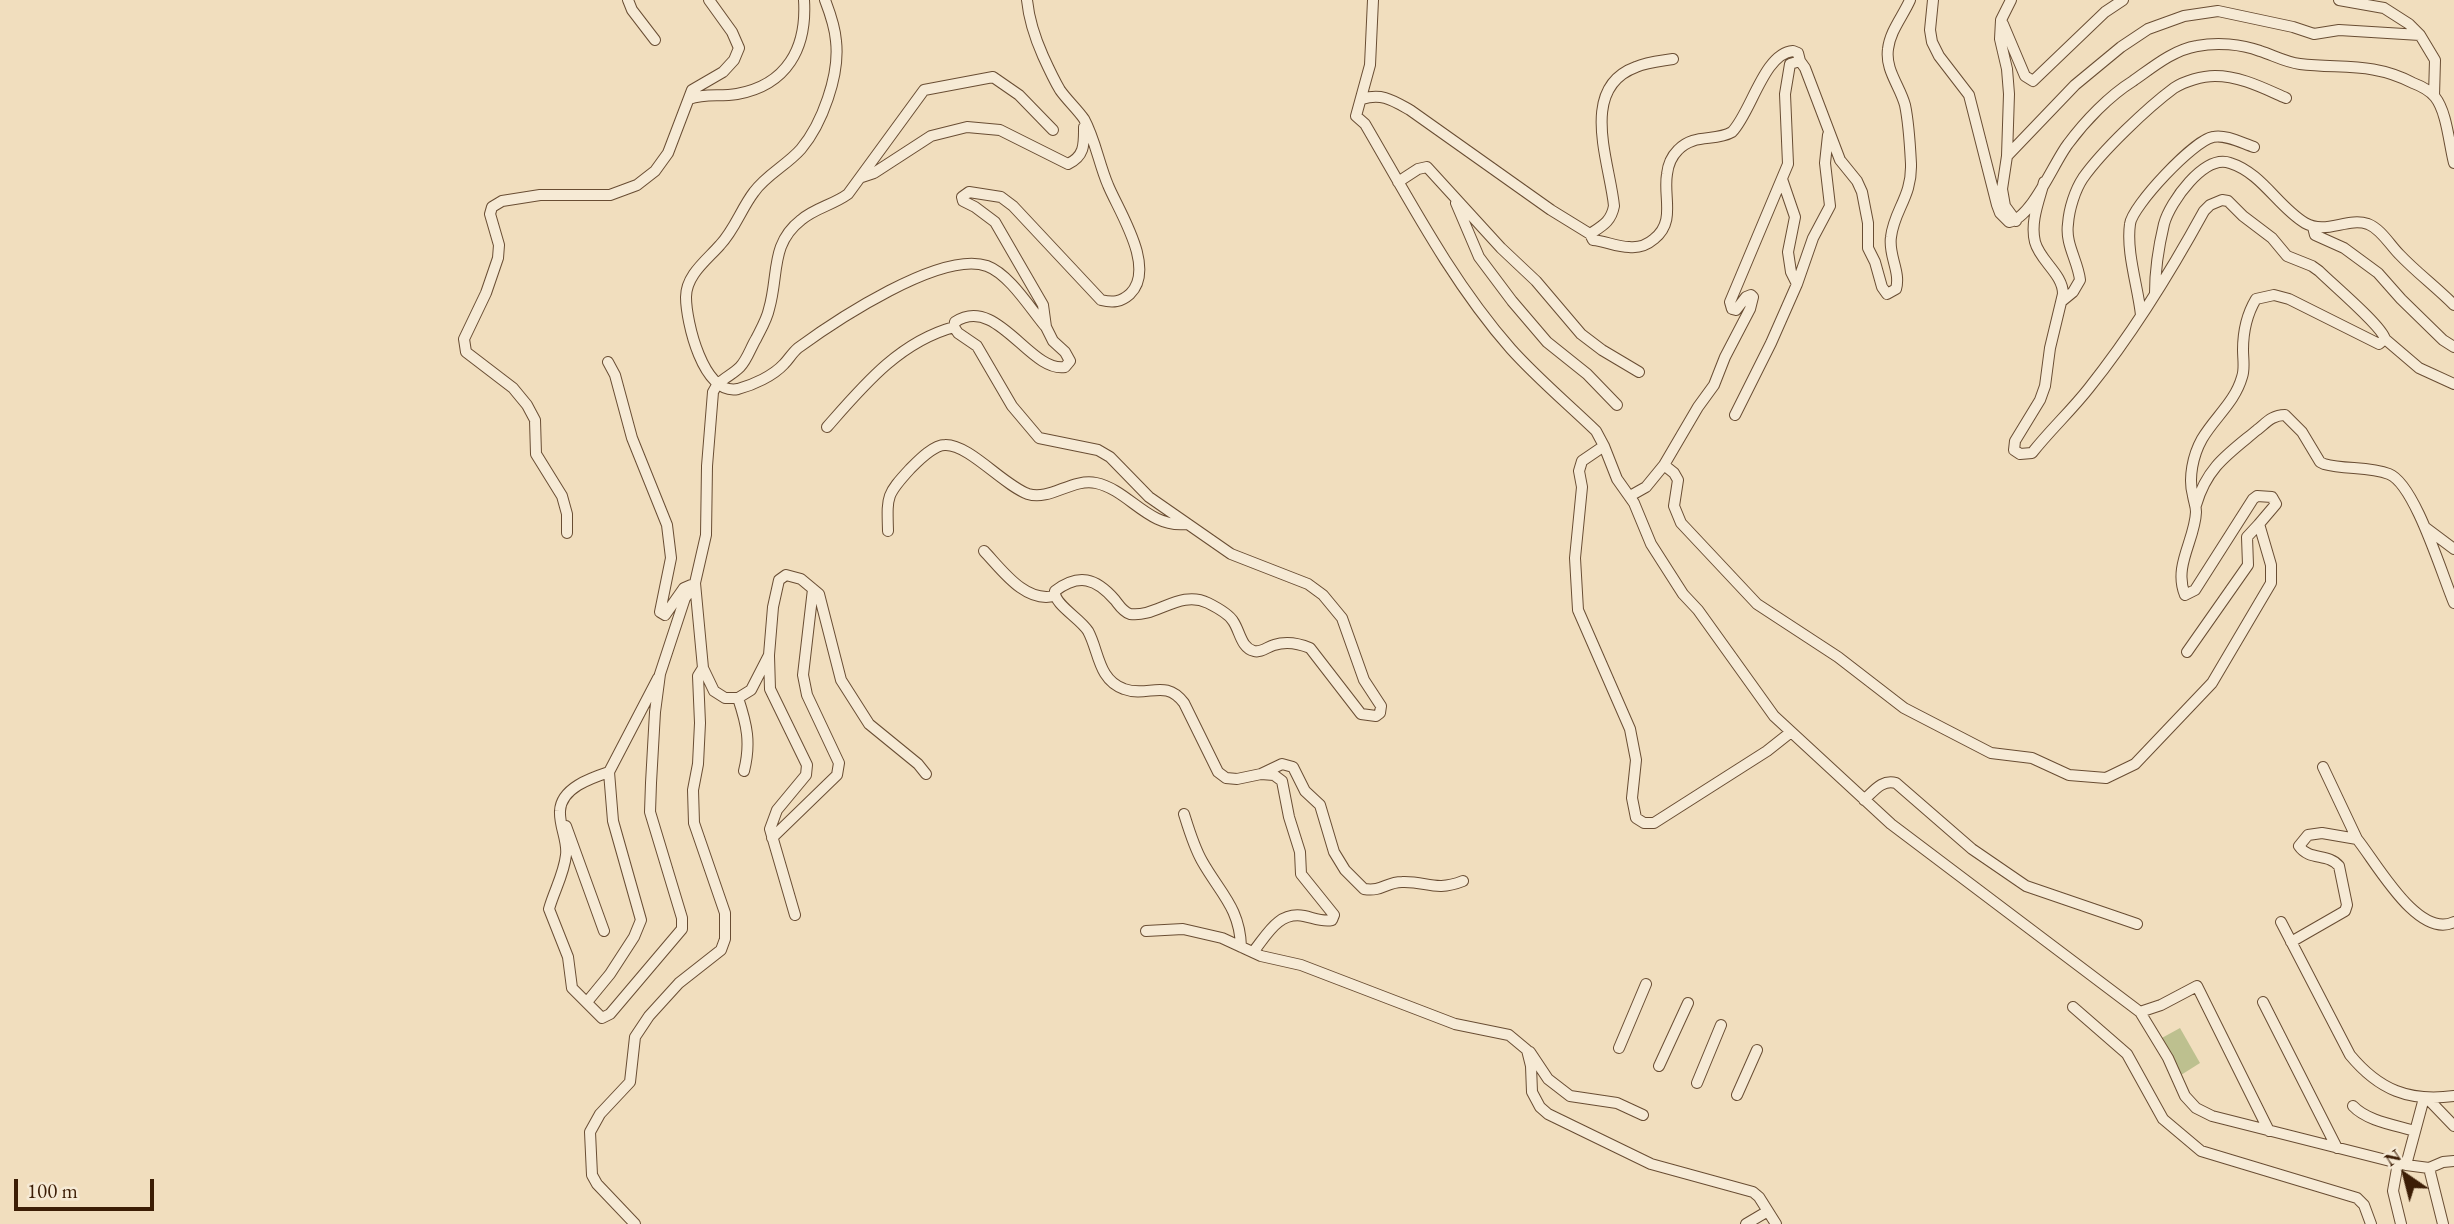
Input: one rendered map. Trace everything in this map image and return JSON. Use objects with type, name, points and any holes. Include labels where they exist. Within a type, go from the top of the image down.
[{"type":"street","points":[[628,0],[632,10],[655,40]]},
{"type":"street","points":[[566,533],[567,514],[562,496],[536,454],[535,420],[527,405],[513,388],[466,352],[464,339],[486,293],[498,258],[499,245],[490,214],[492,207],[502,201],[540,195],[610,195],[637,186],[655,171],[668,153],[692,90],[723,72],[734,60],[738,48],[732,32],[709,0]]},
{"type":"street","points":[[689,99],[712,94],[734,95],[763,88],[782,74],[795,55],[804,33],[804,0]]},
{"type":"street","points":[[825,0],[837,43],[835,69],[817,125],[800,150],[754,190],[723,243],[689,280],[686,295],[692,342],[717,383],[726,389],[736,389],[770,376],[783,366],[794,351],[880,295],[946,268],[969,262],[989,266],[1004,276],[1070,360],[1065,367],[1057,369],[1041,360],[999,325],[981,317],[962,317],[955,322],[954,327]]},
{"type":"street","points":[[1027,0],[1031,27],[1042,55],[1060,89],[1084,119],[1107,182],[1130,227],[1138,255],[1138,277],[1134,289],[1123,300],[1101,300],[1013,206],[1001,197],[969,191],[962,197],[963,201],[995,222],[1043,305],[1046,327]]},
{"type":"street","points":[[1373,0],[1372,46],[1356,116],[1365,124],[1434,242],[1484,316],[1512,350],[1596,431],[1617,479],[1630,496],[1651,544],[1683,594],[1698,610],[1773,716],[1891,824],[2140,1012],[2168,1058],[2185,1096],[2196,1108],[2211,1116],[2402,1164],[2430,1168],[2443,1162],[2454,1161]]},
{"type":"street","points":[[1362,99],[1385,96],[1410,110],[1551,210],[1590,234],[1592,240],[1629,247],[1642,246],[1654,240],[1666,223],[1667,174],[1675,153],[1696,138],[1723,136],[1732,132],[1776,60],[1790,50],[1798,53],[1840,160],[1857,181],[1862,192],[1866,205],[1868,248],[1882,287],[1885,293],[1890,294],[1899,281],[1890,248],[1891,233],[1909,190],[1911,165],[1905,104],[1888,62],[1888,50],[1896,26],[1910,0]]},
{"type":"street","points":[[1933,0],[1932,42],[1939,56],[1969,95],[2000,213],[2010,222],[2016,221],[2027,211],[2068,143],[2101,108],[2133,80],[2170,54],[2196,46],[2239,45],[2300,64],[2351,65],[2406,79],[2434,96],[2442,110],[2454,163]]},
{"type":"street","points":[[2011,0],[2001,20],[2000,39],[2009,94],[2007,156],[2002,189],[2005,206],[2016,221]]},
{"type":"street","points":[[2001,20],[2025,76],[2033,81],[2105,12],[2123,0]]},
{"type":"street","points":[[2339,0],[2384,8],[2409,24],[2420,35],[2435,60],[2434,96]]},
{"type":"street","points":[[2007,156],[2075,85],[2112,54],[2148,29],[2183,16],[2218,11],[2314,34],[2339,30],[2420,35]]},
{"type":"street","points":[[1590,234],[1606,224],[1614,206],[1600,116],[1606,94],[1615,81],[1635,67],[1673,59]]},
{"type":"street","points":[[1630,496],[1646,487],[1664,465],[1714,385],[1750,309],[1753,297],[1751,295],[1746,296],[1736,310],[1732,309],[1730,302],[1788,164],[1785,94],[1787,72],[1790,64],[1800,61]]},
{"type":"street","points":[[769,655],[751,690],[738,698],[725,698],[714,691],[703,668],[695,583],[706,535],[707,466],[713,392],[717,383],[741,366],[763,325],[772,299],[778,252],[785,236],[813,211],[848,194],[924,90],[993,76],[1019,95],[1054,130]]},
{"type":"street","points":[[2060,303],[2073,292],[2080,280],[2068,240],[2068,223],[2074,198],[2082,180],[2113,143],[2175,87],[2191,80],[2215,76],[2249,82],[2286,98]]},
{"type":"street","points":[[862,177],[874,173],[931,136],[967,127],[1000,130],[1068,164],[1077,160],[1084,149],[1084,119]]},
{"type":"street","points":[[1735,415],[1771,343],[1797,284],[1813,238],[1830,206],[1825,163],[1828,126]]},
{"type":"street","points":[[2141,315],[2130,241],[2131,215],[2165,175],[2203,140],[2214,136],[2223,137],[2254,147]]},
{"type":"street","points":[[2155,293],[2164,223],[2177,199],[2206,167],[2218,162],[2229,162],[2255,177],[2296,216],[2314,227],[2322,229],[2367,224],[2377,230],[2454,305]]},
{"type":"street","points":[[1398,182],[1418,169],[1427,167],[1501,248],[1536,281],[1581,334],[1639,372]]},
{"type":"street","points":[[1782,178],[1795,217],[1788,251],[1791,272],[1797,284]]},
{"type":"street","points":[[2044,182],[2034,231],[2039,251],[2063,287],[2045,386],[2040,400],[2015,441],[2014,450],[2020,454],[2032,453],[2088,390],[2177,261],[2204,211],[2222,200],[2228,201],[2272,239],[2287,256],[2319,271],[2359,311],[2372,319],[2385,339],[2419,368],[2454,384]]},
{"type":"street","points":[[1453,196],[1479,257],[1512,301],[1547,342],[1587,374],[1617,405]]},
{"type":"street","points":[[2314,227],[2315,235],[2344,248],[2378,273],[2443,340],[2454,346]]},
{"type":"street","points":[[2196,506],[2191,484],[2194,459],[2203,438],[2232,399],[2243,375],[2243,337],[2256,299],[2274,295],[2289,299],[2379,344],[2385,339]]},
{"type":"street","points":[[827,428],[869,380],[903,351],[932,333],[954,327]]},
{"type":"street","points":[[954,327],[977,346],[1012,406],[1040,438],[1098,450],[1110,457],[1149,497],[1231,554],[1308,584],[1323,595],[1342,618],[1364,680],[1381,706],[1380,713],[1376,716],[1361,714],[1310,648],[1300,643],[1285,642],[1259,652],[1251,651],[1233,621],[1206,602],[1194,598],[1130,614],[1108,593],[1094,583],[1081,579],[1068,581],[1055,591],[1054,596]]},
{"type":"street","points":[[608,362],[615,375],[632,438],[667,525],[671,558],[660,612],[664,615],[684,588],[695,583]]},
{"type":"street","points":[[2187,652],[2248,565],[2248,537],[2275,506],[2276,501],[2272,497],[2257,496],[2253,499],[2195,590],[2185,595],[2182,565],[2194,525],[2196,506],[2208,477],[2228,452],[2271,418],[2285,415],[2302,432],[2319,462],[2377,471],[2396,478],[2426,528],[2454,603]]},
{"type":"street","points":[[888,531],[887,504],[891,489],[934,448],[945,445],[961,449],[1028,494],[1037,495],[1080,482],[1095,483],[1112,488],[1136,508],[1172,525],[1186,524]]},
{"type":"street","points":[[1604,446],[1582,461],[1579,471],[1582,486],[1575,558],[1578,610],[1630,729],[1636,760],[1632,798],[1636,818],[1644,823],[1654,823],[1767,751],[1791,732]]},
{"type":"street","points":[[1664,465],[1678,480],[1674,506],[1681,523],[1758,604],[1838,657],[1904,708],[1991,753],[2032,758],[2068,775],[2106,778],[2135,764],[2212,683],[2271,583],[2271,565],[2259,524]]},
{"type":"street","points":[[2426,528],[2454,549]]},
{"type":"street","points":[[984,551],[1016,584],[1035,595],[1054,596]]},
{"type":"street","points":[[795,915],[770,830],[777,810],[806,775],[807,765],[770,689],[769,655],[773,607],[779,580],[786,575],[801,579],[819,594],[841,680],[854,702],[869,724],[918,764],[926,774]]},
{"type":"street","points":[[587,1002],[610,974],[634,937],[641,920],[613,821],[609,772],[660,674],[685,598],[695,583]]},
{"type":"street","points":[[772,838],[837,775],[839,763],[807,695],[803,675],[813,589]]},
{"type":"street","points":[[1054,596],[1077,617],[1088,632],[1101,667],[1113,681],[1124,689],[1169,690],[1177,693],[1218,772],[1226,778],[1237,779],[1261,774],[1282,764],[1293,767],[1306,791],[1320,805],[1334,852],[1350,877],[1364,889],[1381,890],[1402,882],[1451,886],[1463,881]]},
{"type":"street","points":[[635,1224],[597,1184],[592,1175],[590,1132],[600,1114],[630,1082],[635,1037],[649,1016],[679,983],[721,950],[724,939],[725,913],[694,823],[693,790],[698,764],[700,723],[698,676],[703,668]]},
{"type":"street","points":[[609,772],[587,780],[566,794],[560,810],[567,853],[549,908],[568,957],[572,988],[602,1018],[610,1014],[682,929],[682,918],[650,812],[653,738],[660,674]]},
{"type":"street","points":[[738,698],[747,725],[748,754],[744,771]]},
{"type":"street","points":[[2323,767],[2357,839],[2404,902],[2436,925],[2449,925],[2454,922]]},
{"type":"street","points":[[1253,952],[1282,918],[1296,915],[1324,921],[1332,920],[1334,915],[1301,874],[1300,852],[1282,782],[1274,775],[1261,774]]},
{"type":"street","points":[[1864,800],[1882,784],[1889,781],[1896,783],[1972,849],[2026,886],[2137,924]]},
{"type":"street","points":[[560,810],[604,931]]},
{"type":"street","points":[[1184,814],[1201,860],[1235,913],[1240,926],[1241,947]]},
{"type":"street","points":[[2291,942],[2345,911],[2347,905],[2339,866],[2334,861],[2308,855],[2301,850],[2301,842],[2308,835],[2322,833],[2357,839]]},
{"type":"street","points":[[2281,922],[2350,1055],[2364,1072],[2405,1094],[2426,1099],[2454,1096]]},
{"type":"street","points":[[1146,931],[1183,929],[1222,938],[1253,952],[1301,965],[1455,1024],[1509,1035],[1534,1056],[1544,1075],[1563,1092],[1576,1097],[1616,1103],[1643,1115]]},
{"type":"street","points":[[1619,1048],[1646,985]]},
{"type":"street","points":[[2140,1012],[2161,1005],[2197,986],[2269,1130]]},
{"type":"street","points":[[2263,1002],[2337,1148]]},
{"type":"street","points":[[1658,1066],[1688,1003]]},
{"type":"street","points":[[2073,1007],[2127,1054],[2163,1119],[2201,1151],[2357,1198],[2364,1205],[2371,1224]]},
{"type":"street","points":[[1697,1083],[1721,1025]]},
{"type":"street","points":[[1527,1049],[1532,1091],[1540,1107],[1548,1114],[1651,1164],[1753,1192],[1759,1196],[1776,1224]]},
{"type":"street","points":[[1737,1095],[1757,1050]]},
{"type":"street","points":[[2426,1099],[2454,1126]]},
{"type":"street","points":[[2400,1224],[2393,1191],[2426,1099]]},
{"type":"street","points":[[2353,1106],[2360,1113],[2415,1131]]},
{"type":"street","points":[[2430,1168],[2443,1224]]},
{"type":"street","points":[[1746,1224],[1768,1211]]},
{"type":"green space","points":[[2180,1028],[2200,1063],[2181,1075],[2160,1039]]}]
